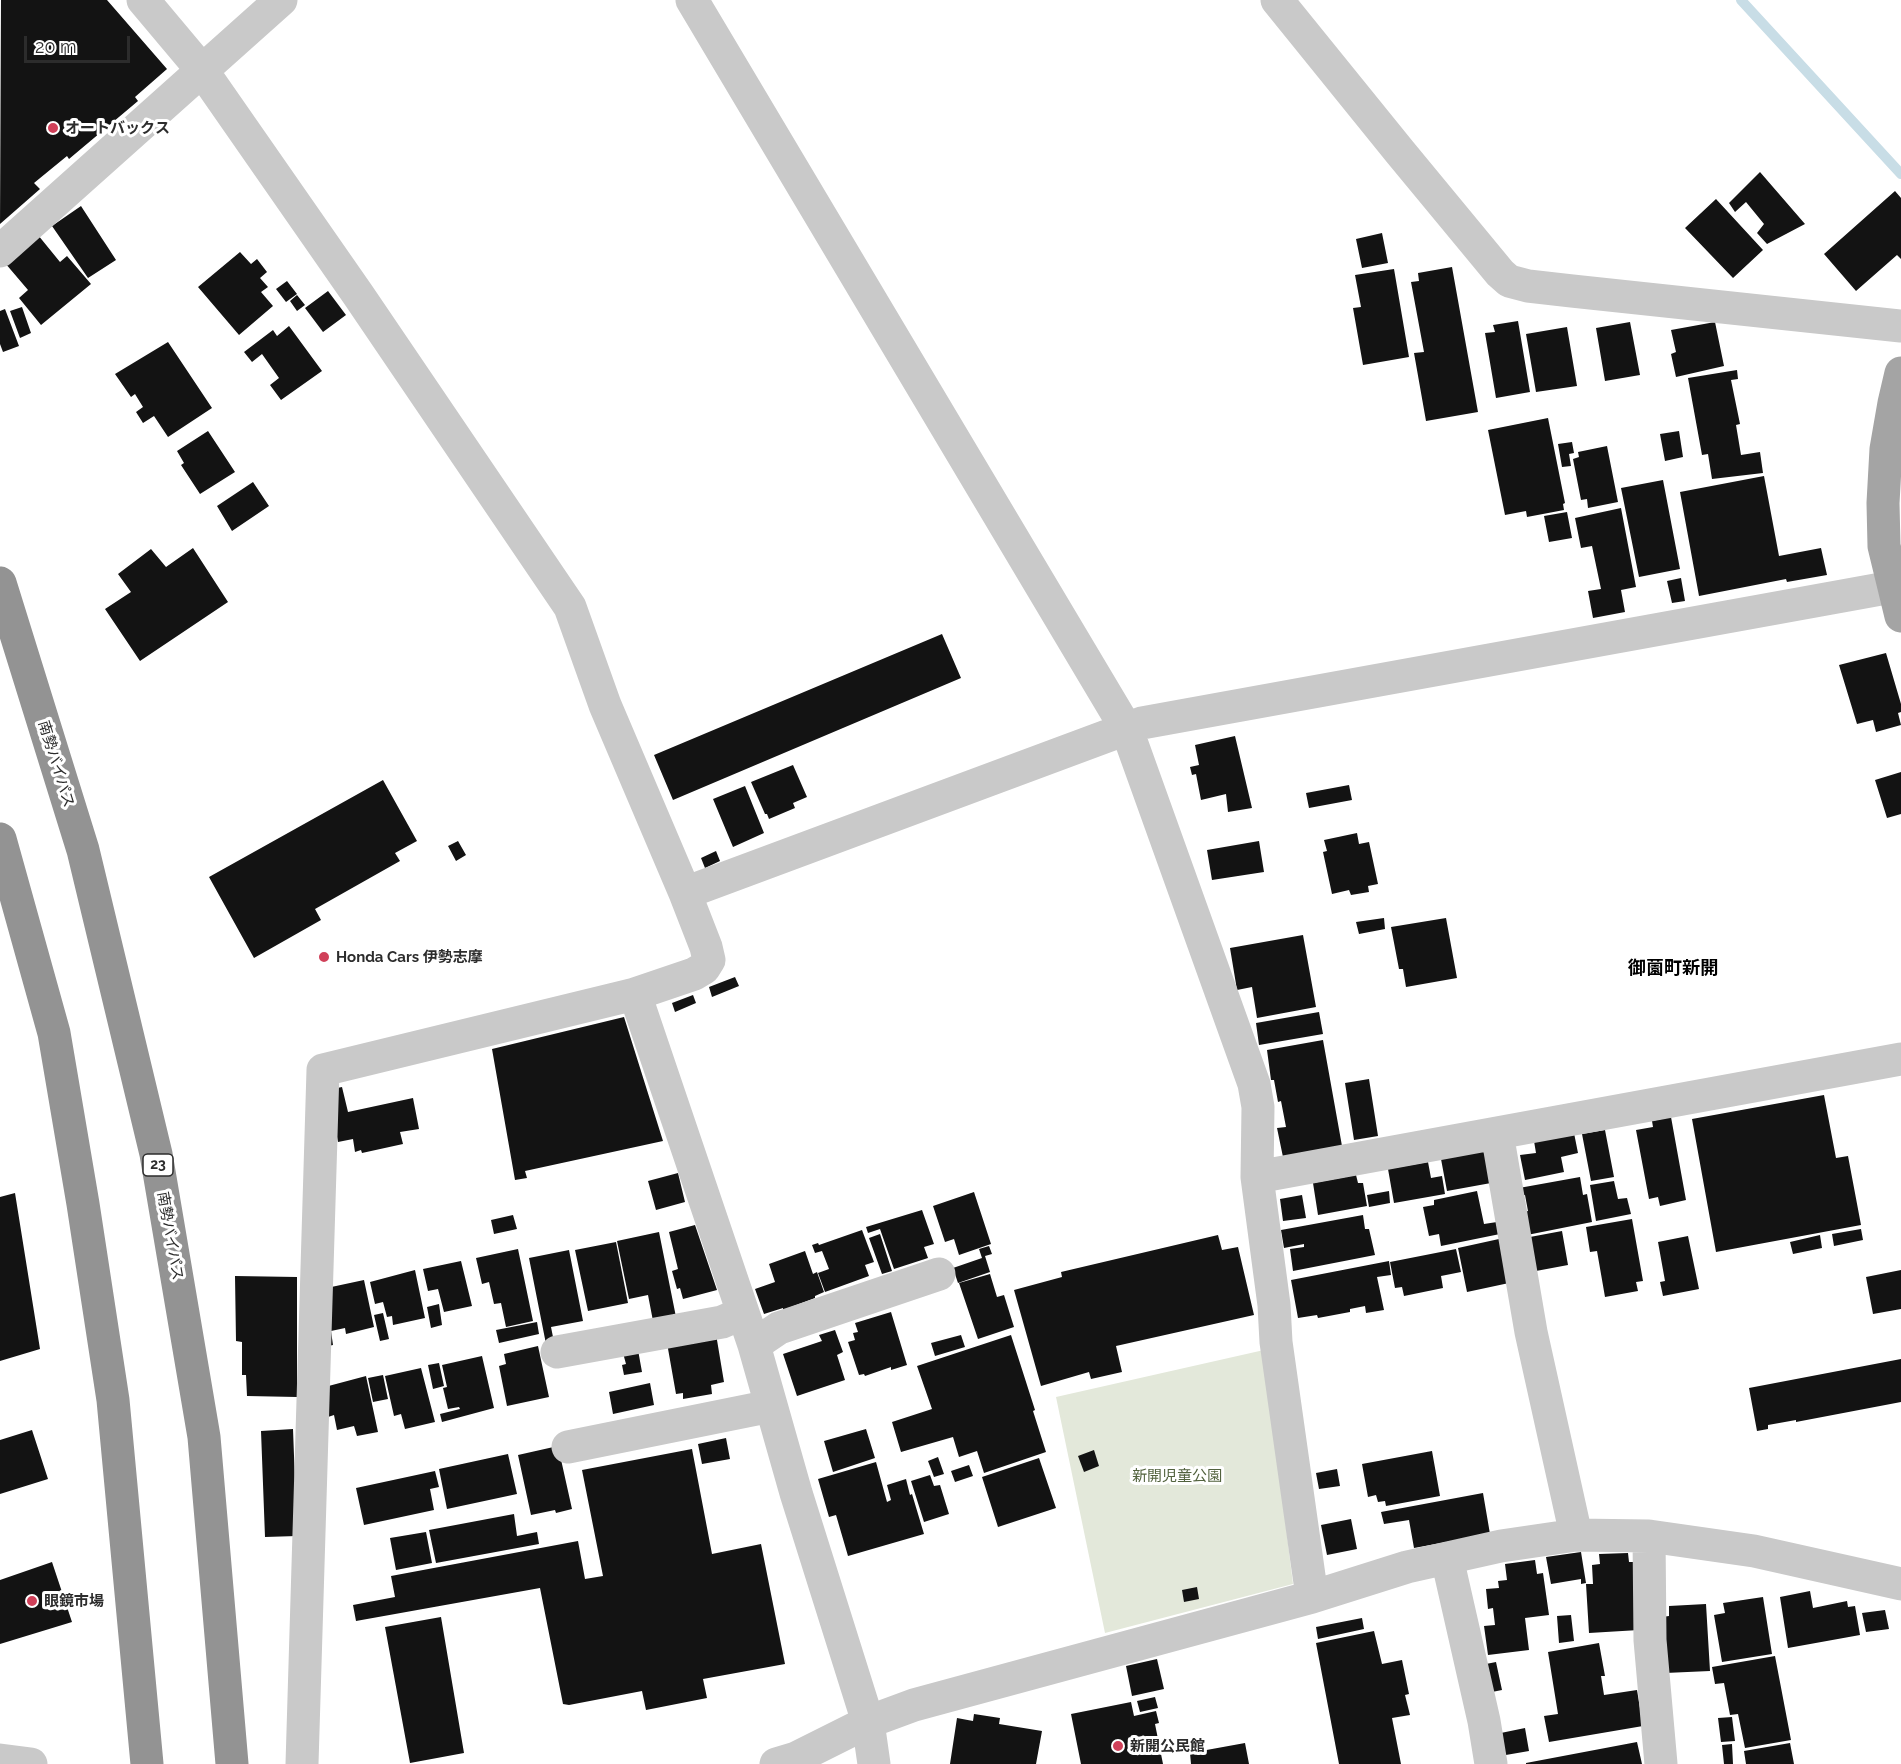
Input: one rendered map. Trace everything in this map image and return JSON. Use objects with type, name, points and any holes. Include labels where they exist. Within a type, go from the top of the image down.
[{"type":"highway","name":"南勢バイパス","points":[[0,583],[83,850],[156,1154],[204,1437],[232,1764]]},
{"type":"highway","points":[[0,839],[54,1033],[83,1204],[113,1400],[147,1764]]},
{"type":"main road","points":[[1897,601],[1884,546],[1883,503],[1886,448],[1901,373]]},
{"type":"street","points":[[143,0],[201,69],[359,296],[570,607],[605,705],[686,893],[709,960],[704,968],[694,974],[635,994],[323,1070],[302,1764]]},
{"type":"street","points":[[0,251],[280,0]]},
{"type":"street","points":[[692,0],[1126,730],[1254,1084],[1258,1107],[1257,1177],[1274,1305],[1276,1342],[1312,1598]]},
{"type":"street","points":[[1278,0],[1400,152],[1509,281],[1561,290],[1901,326]]},
{"type":"street","points":[[686,893],[1153,721],[1897,601]]},
{"type":"street","points":[[635,994],[754,1345],[796,1494],[868,1722],[874,1764]]},
{"type":"street","points":[[1257,1177],[1901,1059]]},
{"type":"street","points":[[1497,1133],[1531,1332],[1576,1534]]},
{"type":"street","points":[[754,1345],[779,1328],[939,1274]]},
{"type":"street","points":[[557,1352],[722,1322],[743,1313]]},
{"type":"street","points":[[568,1447],[771,1406]]},
{"type":"street","points":[[776,1764],[796,1758],[868,1722],[914,1705],[1312,1598],[1407,1567],[1501,1546],[1576,1534],[1649,1536],[1754,1551],[1901,1584]]},
{"type":"street","points":[[1649,1536],[1650,1640],[1661,1764]]},
{"type":"street","points":[[1447,1558],[1484,1721],[1491,1764]]},
{"type":"street","points":[[0,1760],[31,1764]]},
{"type":"green space","name":"新開児童公園","points":[[1264,1350],[1293,1584],[1105,1633],[1056,1397]]},
{"type":"building","name":"オートバックス","points":[[1,0],[107,0],[167,69],[135,97],[138,101],[69,159],[67,156],[34,183],[40,189],[0,224]]},
{"type":"building","points":[[1760,172],[1805,224],[1767,244],[1757,233],[1764,224],[1746,202],[1735,212],[1729,203]]},
{"type":"building","points":[[1895,191],[1901,198],[1901,259],[1897,255],[1856,291],[1824,254]]},
{"type":"building","points":[[1716,199],[1763,250],[1733,278],[1685,228]]},
{"type":"building","points":[[81,206],[116,260],[88,278],[52,226]]},
{"type":"building","points":[[1382,233],[1388,263],[1362,268],[1356,239]]},
{"type":"building","points":[[38,235],[60,262],[67,256],[91,284],[41,325],[19,298],[28,290],[5,263]]},
{"type":"building","points":[[240,252],[251,264],[257,259],[267,272],[260,278],[268,287],[261,292],[273,306],[239,335],[198,287]]},
{"type":"building","points":[[1452,267],[1478,412],[1426,421],[1414,353],[1424,352],[1411,282],[1419,281],[1418,273]]},
{"type":"building","points":[[1394,269],[1409,357],[1363,365],[1353,308],[1361,307],[1355,275]]},
{"type":"building","points":[[287,281],[297,294],[286,302],[276,289]]},
{"type":"building","points":[[328,291],[346,315],[323,332],[305,308]]},
{"type":"building","points":[[297,295],[305,305],[297,311],[290,301]]},
{"type":"building","points":[[22,307],[31,333],[20,338],[10,311]]},
{"type":"building","points":[[5,309],[19,346],[3,352],[0,344],[0,311]]},
{"type":"building","points":[[1518,321],[1530,392],[1496,398],[1485,333],[1495,332],[1493,325]]},
{"type":"building","points":[[1630,322],[1640,375],[1605,381],[1596,328]]},
{"type":"building","points":[[1715,322],[1724,366],[1676,377],[1671,354],[1676,352],[1671,330]]},
{"type":"building","points":[[289,326],[322,371],[281,400],[270,385],[279,378],[262,354],[252,362],[244,352],[273,330],[277,336]]},
{"type":"building","points":[[1567,327],[1577,386],[1536,392],[1526,334]]},
{"type":"building","points":[[168,342],[212,408],[168,437],[154,416],[143,423],[136,412],[143,407],[135,394],[131,397],[115,374]]},
{"type":"building","points":[[1737,370],[1738,379],[1731,380],[1740,424],[1736,425],[1741,455],[1760,452],[1763,473],[1712,479],[1708,454],[1702,455],[1688,378]]},
{"type":"building","points":[[1548,418],[1565,503],[1563,504],[1564,510],[1527,517],[1526,511],[1505,515],[1488,430]]},
{"type":"building","points":[[208,431],[235,472],[200,494],[181,465],[184,463],[177,451]]},
{"type":"building","points":[[1679,431],[1683,457],[1665,461],[1660,434]]},
{"type":"building","points":[[1572,442],[1574,453],[1569,454],[1571,466],[1562,467],[1558,444]]},
{"type":"building","points":[[1607,446],[1618,502],[1588,508],[1587,499],[1581,500],[1573,459],[1579,457],[1578,452]]},
{"type":"building","points":[[1764,476],[1779,556],[1821,548],[1827,575],[1787,582],[1786,579],[1699,596],[1680,492]]},
{"type":"building","points":[[1663,480],[1680,569],[1639,577],[1621,488]]},
{"type":"building","points":[[253,482],[269,506],[232,531],[217,506]]},
{"type":"building","points":[[1621,508],[1636,587],[1621,590],[1625,612],[1593,618],[1588,591],[1601,589],[1592,546],[1581,548],[1575,518]]},
{"type":"building","points":[[1567,512],[1572,538],[1549,542],[1544,516]]},
{"type":"building","points":[[193,548],[228,602],[140,661],[105,609],[131,592],[118,574],[151,549],[166,567]]},
{"type":"building","points":[[1681,578],[1685,601],[1672,603],[1667,581]]},
{"type":"building","points":[[942,634],[961,678],[673,800],[654,755]]},
{"type":"building","points":[[1886,653],[1901,704],[1901,712],[1898,713],[1901,725],[1876,732],[1873,720],[1857,724],[1839,665]]},
{"type":"building","points":[[1235,736],[1252,808],[1228,812],[1226,794],[1201,800],[1196,774],[1192,775],[1190,767],[1199,765],[1195,745]]},
{"type":"building","points":[[793,765],[807,797],[793,803],[795,808],[769,819],[751,782]]},
{"type":"building","points":[[1901,772],[1901,814],[1887,818],[1875,780]]},
{"type":"building","points":[[383,780],[417,841],[395,853],[400,861],[315,909],[321,920],[254,958],[209,877]]},
{"type":"building","points":[[1349,785],[1352,800],[1309,808],[1306,793]]},
{"type":"building","points":[[745,786],[764,833],[733,847],[713,799]]},
{"type":"building","points":[[1357,833],[1359,844],[1369,842],[1378,884],[1368,886],[1369,892],[1351,895],[1349,890],[1332,894],[1323,852],[1327,851],[1324,840]]},
{"type":"building","points":[[458,841],[466,855],[456,861],[448,846]]},
{"type":"building","points":[[1259,841],[1264,872],[1212,880],[1207,850]]},
{"type":"building","points":[[716,851],[720,861],[705,868],[701,858]]},
{"type":"building","points":[[1384,918],[1385,929],[1359,934],[1356,922]]},
{"type":"building","points":[[1446,918],[1457,978],[1406,987],[1403,969],[1399,969],[1391,927]]},
{"type":"building","points":[[1303,935],[1316,1007],[1257,1018],[1252,987],[1237,990],[1230,948]]},
{"type":"building","points":[[735,977],[739,986],[712,997],[709,987]]},
{"type":"building","points":[[693,995],[696,1003],[675,1012],[672,1003]]},
{"type":"building","points":[[1319,1012],[1323,1034],[1259,1045],[1256,1023]]},
{"type":"building","points":[[624,1017],[663,1141],[525,1171],[527,1178],[515,1180],[492,1049]]},
{"type":"building","points":[[1323,1040],[1342,1146],[1283,1157],[1277,1128],[1286,1127],[1281,1101],[1278,1102],[1274,1080],[1271,1080],[1267,1050]]},
{"type":"building","points":[[1369,1079],[1378,1136],[1354,1140],[1345,1083]]},
{"type":"building","points":[[342,1087],[348,1112],[413,1098],[419,1129],[400,1132],[403,1144],[362,1153],[361,1150],[355,1152],[353,1139],[338,1142],[334,1121],[323,1091]]},
{"type":"building","points":[[1824,1095],[1836,1158],[1848,1156],[1861,1225],[1716,1252],[1692,1119]]},
{"type":"building","points":[[1671,1117],[1686,1200],[1660,1206],[1658,1197],[1649,1199],[1636,1130],[1653,1127],[1652,1121]]},
{"type":"building","points":[[1605,1130],[1614,1177],[1591,1181],[1582,1134]]},
{"type":"building","points":[[1574,1133],[1578,1153],[1561,1157],[1564,1172],[1525,1180],[1520,1155],[1536,1153],[1534,1141]]},
{"type":"building","points":[[1485,1151],[1491,1183],[1447,1191],[1441,1159]]},
{"type":"building","points":[[1428,1162],[1431,1178],[1442,1176],[1445,1194],[1394,1203],[1388,1169]]},
{"type":"building","points":[[678,1173],[685,1202],[656,1210],[648,1181]]},
{"type":"building","points":[[1356,1175],[1358,1183],[1363,1183],[1367,1206],[1318,1215],[1313,1183]]},
{"type":"building","points":[[1580,1177],[1583,1195],[1587,1194],[1592,1222],[1527,1235],[1523,1212],[1528,1211],[1525,1195],[1520,1196],[1519,1188]]},
{"type":"building","points":[[1614,1181],[1618,1199],[1627,1198],[1631,1214],[1596,1221],[1590,1185]]},
{"type":"building","points":[[1389,1191],[1390,1203],[1369,1207],[1367,1195]]},
{"type":"building","points":[[1477,1191],[1484,1224],[1497,1222],[1500,1234],[1441,1246],[1439,1234],[1429,1236],[1423,1207],[1434,1205],[1434,1200]]},
{"type":"building","points":[[974,1192],[991,1244],[959,1255],[954,1239],[945,1242],[933,1206]]},
{"type":"building","points":[[15,1193],[40,1349],[0,1361],[0,1197]]},
{"type":"building","points":[[1302,1195],[1306,1218],[1283,1221],[1280,1199]]},
{"type":"building","points":[[922,1210],[934,1244],[924,1247],[928,1258],[894,1269],[880,1229],[868,1233],[866,1227]]},
{"type":"building","points":[[513,1215],[517,1229],[494,1234],[491,1220]]},
{"type":"building","points":[[1363,1215],[1365,1229],[1369,1229],[1375,1255],[1293,1271],[1290,1249],[1304,1247],[1304,1244],[1284,1248],[1281,1230]]},
{"type":"building","points":[[1632,1219],[1643,1281],[1636,1282],[1638,1291],[1605,1297],[1597,1251],[1590,1252],[1586,1227]]},
{"type":"building","points":[[695,1225],[717,1290],[683,1299],[680,1288],[677,1289],[672,1271],[678,1269],[669,1232]]},
{"type":"building","points":[[1861,1229],[1863,1240],[1834,1246],[1832,1234]]},
{"type":"building","points":[[862,1230],[874,1262],[865,1265],[869,1276],[825,1292],[818,1273],[829,1269],[822,1251],[815,1253],[812,1245],[818,1243],[819,1245]]},
{"type":"building","points":[[1562,1231],[1568,1265],[1536,1271],[1530,1237]]},
{"type":"building","points":[[659,1232],[676,1317],[653,1321],[648,1295],[629,1299],[617,1241]]},
{"type":"building","points":[[880,1234],[892,1271],[882,1274],[869,1238]]},
{"type":"building","points":[[1218,1235],[1222,1250],[1238,1247],[1254,1315],[1116,1346],[1122,1372],[1091,1379],[1089,1372],[1041,1386],[1014,1290],[1062,1277],[1061,1272]]},
{"type":"building","points":[[1820,1235],[1822,1248],[1793,1254],[1790,1242]]},
{"type":"building","points":[[1688,1236],[1699,1289],[1663,1296],[1660,1282],[1665,1281],[1658,1242]]},
{"type":"building","points":[[1499,1239],[1509,1283],[1467,1292],[1458,1248]]},
{"type":"building","points":[[616,1242],[628,1303],[588,1311],[575,1250]]},
{"type":"building","points":[[989,1246],[992,1254],[985,1256],[990,1272],[958,1283],[953,1268],[982,1258],[979,1249]]},
{"type":"building","points":[[518,1249],[533,1321],[506,1327],[501,1303],[494,1304],[489,1282],[482,1284],[476,1258]]},
{"type":"building","points":[[1456,1249],[1461,1272],[1441,1276],[1443,1288],[1404,1296],[1402,1287],[1395,1288],[1390,1262]]},
{"type":"building","points":[[569,1250],[583,1321],[551,1327],[554,1342],[546,1344],[529,1258]]},
{"type":"building","points":[[805,1251],[813,1274],[817,1272],[824,1292],[815,1298],[783,1310],[783,1308],[764,1314],[755,1289],[775,1282],[769,1264]]},
{"type":"building","points":[[461,1261],[472,1306],[444,1312],[438,1289],[428,1291],[423,1269]]},
{"type":"building","points":[[1389,1261],[1391,1275],[1377,1277],[1384,1310],[1366,1313],[1365,1306],[1350,1309],[1350,1312],[1318,1318],[1317,1315],[1298,1318],[1291,1280]]},
{"type":"building","points":[[415,1270],[425,1318],[393,1325],[392,1316],[387,1317],[383,1302],[375,1304],[370,1282]]},
{"type":"building","points":[[1901,1270],[1901,1309],[1873,1314],[1866,1277]]},
{"type":"building","points":[[990,1274],[997,1297],[1004,1295],[1014,1327],[978,1339],[959,1283]]},
{"type":"building","points":[[235,1276],[297,1277],[297,1397],[247,1396],[246,1375],[242,1375],[242,1342],[236,1341]]},
{"type":"building","points":[[364,1280],[374,1327],[346,1334],[345,1328],[331,1331],[333,1345],[328,1346],[322,1289]]},
{"type":"building","points":[[439,1304],[442,1325],[431,1328],[427,1307]]},
{"type":"building","points":[[891,1312],[907,1365],[891,1370],[891,1367],[865,1376],[864,1374],[859,1375],[848,1342],[855,1340],[853,1333],[858,1332],[855,1323]]},
{"type":"building","points":[[383,1313],[389,1339],[380,1341],[374,1315]]},
{"type":"building","points":[[537,1322],[539,1334],[499,1343],[496,1330]]},
{"type":"building","points":[[835,1330],[843,1352],[837,1355],[845,1380],[797,1396],[783,1354],[822,1341],[819,1335]]},
{"type":"building","points":[[716,1334],[724,1382],[711,1385],[712,1394],[683,1399],[683,1393],[676,1394],[667,1343]]},
{"type":"building","points":[[961,1335],[965,1347],[935,1356],[931,1343]]},
{"type":"building","points":[[1011,1335],[1046,1452],[984,1473],[977,1451],[959,1457],[953,1437],[901,1452],[892,1422],[932,1409],[917,1366]]},
{"type":"building","points":[[538,1346],[549,1397],[507,1406],[499,1366],[506,1364],[504,1354]]},
{"type":"building","points":[[638,1350],[642,1372],[624,1375],[622,1365],[626,1364],[623,1353]]},
{"type":"building","points":[[482,1356],[494,1408],[442,1422],[440,1414],[460,1409],[459,1407],[448,1409],[443,1388],[447,1387],[442,1365]]},
{"type":"building","points":[[1901,1359],[1901,1402],[1796,1422],[1796,1420],[1768,1425],[1768,1429],[1757,1431],[1749,1388]]},
{"type":"building","points":[[439,1363],[444,1386],[433,1389],[428,1365]]},
{"type":"building","points":[[421,1368],[435,1422],[405,1429],[401,1414],[394,1416],[385,1376]]},
{"type":"building","points":[[383,1375],[388,1399],[373,1402],[368,1378]]},
{"type":"building","points":[[366,1376],[378,1432],[357,1436],[354,1426],[337,1430],[334,1415],[328,1417],[321,1388]]},
{"type":"building","points":[[650,1383],[654,1405],[613,1414],[609,1392]]},
{"type":"building","points":[[293,1429],[297,1536],[265,1537],[261,1431]]},
{"type":"building","points":[[866,1429],[875,1458],[833,1472],[824,1441]]},
{"type":"building","points":[[32,1430],[48,1479],[0,1494],[0,1440]]},
{"type":"building","points":[[726,1438],[730,1459],[702,1464],[698,1444]]},
{"type":"building","points":[[558,1446],[572,1509],[531,1515],[518,1455]]},
{"type":"building","points":[[692,1449],[712,1554],[761,1544],[785,1664],[703,1679],[707,1698],[646,1710],[642,1691],[569,1705],[563,1704],[540,1588],[356,1621],[353,1605],[395,1597],[391,1576],[578,1541],[585,1579],[603,1576],[582,1470]]},
{"type":"building","points":[[1094,1450],[1099,1466],[1084,1472],[1078,1456]]},
{"type":"building","points":[[1432,1451],[1440,1496],[1386,1506],[1385,1501],[1378,1502],[1376,1495],[1368,1497],[1362,1464]]},
{"type":"building","points":[[508,1454],[517,1494],[447,1509],[439,1469]]},
{"type":"building","points":[[938,1457],[944,1474],[934,1477],[928,1461]]},
{"type":"building","points":[[1039,1458],[1056,1508],[998,1527],[982,1477]]},
{"type":"building","points":[[876,1462],[887,1502],[891,1500],[887,1485],[906,1479],[924,1534],[848,1556],[836,1515],[829,1517],[818,1479]]},
{"type":"building","points":[[969,1465],[973,1476],[955,1482],[951,1471]]},
{"type":"building","points":[[1337,1469],[1340,1486],[1319,1489],[1316,1473]]},
{"type":"building","points":[[435,1471],[439,1487],[430,1489],[434,1510],[364,1525],[356,1488]]},
{"type":"building","points":[[930,1475],[934,1486],[940,1485],[949,1514],[924,1522],[911,1481]]},
{"type":"building","points":[[1483,1493],[1490,1534],[1414,1548],[1409,1520],[1384,1524],[1381,1512]]},
{"type":"building","points":[[514,1514],[517,1536],[537,1532],[539,1544],[436,1563],[429,1530]]},
{"type":"building","points":[[1351,1519],[1357,1549],[1327,1555],[1321,1525]]},
{"type":"building","points":[[426,1532],[432,1563],[396,1570],[390,1538]]},
{"type":"building","points":[[1581,1552],[1586,1583],[1581,1584],[1581,1579],[1551,1584],[1546,1557]]},
{"type":"building","points":[[1628,1553],[1629,1562],[1634,1562],[1639,1630],[1589,1633],[1586,1584],[1593,1584],[1592,1565],[1600,1564],[1599,1554]]},
{"type":"building","points":[[1535,1560],[1537,1574],[1543,1573],[1549,1615],[1525,1618],[1529,1650],[1488,1655],[1484,1626],[1495,1625],[1493,1608],[1488,1609],[1486,1589],[1499,1588],[1498,1581],[1507,1580],[1505,1564]]},
{"type":"building","name":"眼鏡市場","points":[[52,1562],[72,1622],[0,1644],[0,1580]]},
{"type":"building","points":[[1197,1587],[1199,1599],[1184,1602],[1182,1590]]},
{"type":"building","points":[[1810,1591],[1813,1608],[1847,1601],[1848,1607],[1855,1606],[1860,1635],[1788,1648],[1780,1597]]},
{"type":"building","points":[[1763,1597],[1772,1654],[1722,1662],[1714,1615],[1725,1613],[1723,1603]]},
{"type":"building","points":[[1706,1604],[1710,1671],[1665,1673],[1662,1617],[1669,1616],[1669,1606]]},
{"type":"building","points":[[1885,1610],[1889,1629],[1866,1632],[1862,1613]]},
{"type":"building","points":[[1571,1615],[1574,1641],[1559,1643],[1557,1616]]},
{"type":"building","points":[[441,1617],[464,1753],[410,1763],[385,1627]]},
{"type":"building","points":[[1362,1618],[1364,1629],[1318,1639],[1316,1627]]},
{"type":"building","points":[[1374,1631],[1382,1664],[1402,1660],[1409,1694],[1405,1695],[1410,1715],[1392,1718],[1401,1764],[1339,1764],[1316,1643]]},
{"type":"building","points":[[1599,1643],[1605,1676],[1601,1676],[1604,1695],[1637,1690],[1643,1726],[1549,1742],[1544,1716],[1558,1714],[1548,1652]]},
{"type":"building","points":[[1775,1656],[1791,1740],[1745,1748],[1738,1714],[1730,1715],[1724,1683],[1715,1684],[1712,1667]]},
{"type":"building","points":[[1157,1659],[1164,1689],[1132,1696],[1126,1666]]},
{"type":"building","points":[[1496,1662],[1502,1690],[1487,1693],[1481,1665]]},
{"type":"building","points":[[1155,1697],[1158,1708],[1140,1712],[1137,1701]]},
{"type":"building","name":"新開公民館","points":[[1131,1702],[1134,1716],[1156,1711],[1159,1723],[1155,1724],[1163,1764],[1081,1764],[1071,1714]]},
{"type":"building","points":[[974,1714],[1000,1718],[999,1724],[1042,1731],[1036,1764],[950,1764],[957,1718],[973,1721]]},
{"type":"building","points":[[1732,1717],[1735,1741],[1721,1742],[1718,1718]]},
{"type":"building","points":[[1525,1728],[1529,1751],[1500,1756],[1496,1734]]},
{"type":"building","points":[[1637,1742],[1642,1764],[1526,1764],[1526,1763]]},
{"type":"building","points":[[1245,1743],[1249,1764],[1191,1764],[1190,1753]]},
{"type":"building","points":[[1790,1743],[1794,1764],[1746,1764],[1744,1751]]},
{"type":"building","points":[[1732,1744],[1733,1764],[1724,1764],[1722,1745]]},
{"type":"waterway","points":[[1741,0],[1901,174]]},
{"type":"place","name":"オートバックス","points":[[53,128]]},
{"type":"place","name":"Honda Cars 伊勢志摩","points":[[324,957]]},
{"type":"place","name":"眼鏡市場","points":[[32,1601]]},
{"type":"place","name":"新開公民館","points":[[1118,1746]]},
{"type":"district","name":"御薗町新開","points":[[1673,969]]}]
